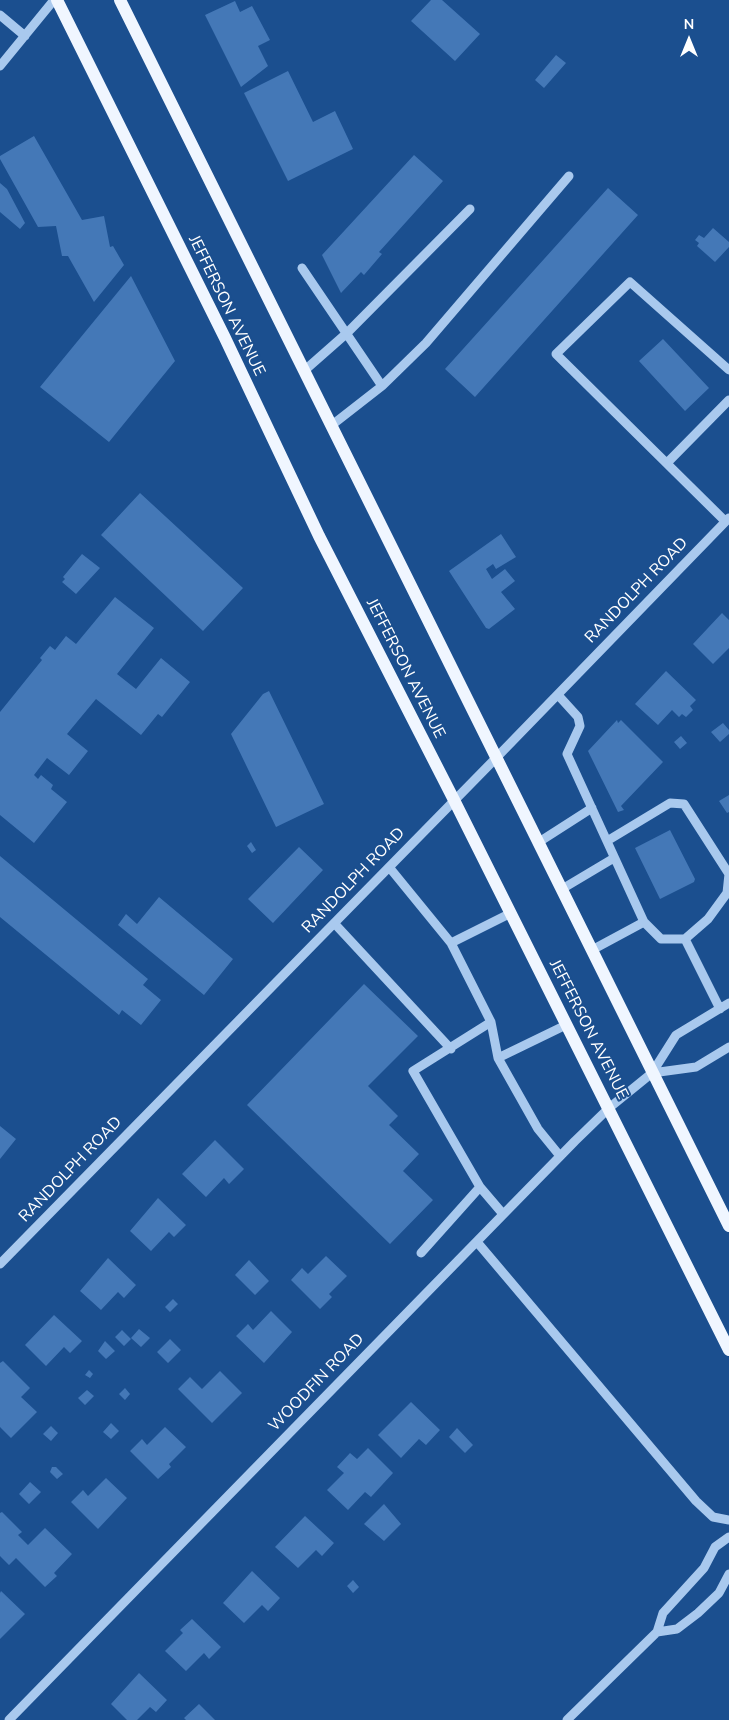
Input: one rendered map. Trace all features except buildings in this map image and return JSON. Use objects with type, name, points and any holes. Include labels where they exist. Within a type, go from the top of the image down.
[{"type":"main road","name":"JEFFERSON AVENUE","points":[[56,0],[225,338],[319,536],[511,913],[729,1350]]},
{"type":"main road","points":[[123,1],[729,1226]]},
{"type":"street","points":[[0,66],[56,0]]},
{"type":"street","points":[[0,15],[25,36]]},
{"type":"street","points":[[332,425],[382,386],[426,343],[569,176]]},
{"type":"street","points":[[305,370],[347,333],[470,209]]},
{"type":"street","points":[[302,268],[382,386]]},
{"type":"street","points":[[727,520],[556,354],[630,282],[729,370]]},
{"type":"street","points":[[667,463],[729,400]]},
{"type":"street","name":"RANDOLPH ROAD","points":[[0,1264],[727,520]]},
{"type":"street","points":[[558,695],[578,718],[580,726],[567,754],[644,922],[661,939],[685,939],[708,919],[727,893],[729,874],[684,804],[670,803],[607,841]]},
{"type":"street","points":[[539,842],[592,808]]},
{"type":"street","points":[[562,888],[614,858]]},
{"type":"street","points":[[389,867],[451,943],[491,1022],[498,1058],[538,1129],[560,1156]]},
{"type":"street","points":[[451,943],[511,913]]},
{"type":"street","points":[[334,922],[451,1049]]},
{"type":"street","points":[[592,950],[644,922]]},
{"type":"street","points":[[685,939],[720,1009]]},
{"type":"street","name":"WOODFIN ROAD","points":[[9,1720],[560,1156],[609,1108],[652,1073],[676,1035],[729,1003]]},
{"type":"street","points":[[491,1022],[413,1072],[480,1187],[503,1214]]},
{"type":"street","points":[[498,1058],[566,1025]]},
{"type":"street","points":[[652,1073],[696,1067],[729,1048]]},
{"type":"street","points":[[422,1253],[480,1187]]},
{"type":"street","points":[[477,1242],[696,1502],[713,1517],[729,1520]]},
{"type":"street","points":[[567,1720],[657,1632],[663,1613],[704,1568],[715,1547],[729,1536]]},
{"type":"street","points":[[657,1632],[677,1629],[698,1613],[719,1593],[729,1574]]}]
